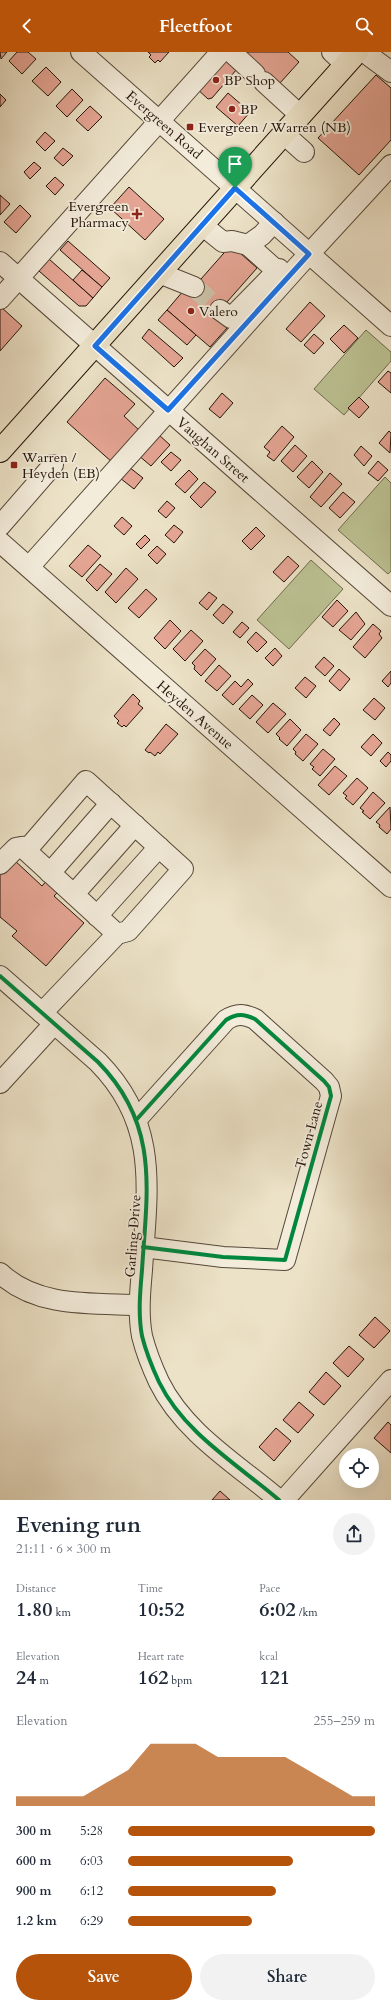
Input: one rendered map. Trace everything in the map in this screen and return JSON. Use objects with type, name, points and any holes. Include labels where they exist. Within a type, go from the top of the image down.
[{"type":"main road","points":[[0,451],[284,134],[345,56]]},
{"type":"street","name":"Evergreen Road","points":[[80,52],[391,326]]},
{"type":"street","points":[[0,299],[160,122],[221,52]]},
{"type":"street","points":[[231,52],[300,115]]},
{"type":"street","points":[[364,52],[389,75]]},
{"type":"street","points":[[284,134],[304,152]]},
{"type":"street","points":[[28,568],[168,410],[305,250],[391,165]]},
{"type":"street","points":[[248,245],[262,235],[274,222]]},
{"type":"street","points":[[202,225],[223,242],[232,241],[248,245],[277,271]]},
{"type":"street","points":[[220,310],[231,318],[277,271],[305,250]]},
{"type":"street","name":"Vaughan Street","points":[[0,262],[391,606]]},
{"type":"street","points":[[159,273],[185,285],[194,287]]},
{"type":"street","points":[[0,526],[53,465]]},
{"type":"street","name":"Heyden Avenue","points":[[0,542],[391,887]]},
{"type":"street","points":[[0,864],[16,848],[26,846],[86,781],[183,869],[123,932],[48,1019],[0,1083]]},
{"type":"street","points":[[50,873],[111,803]]},
{"type":"street","points":[[74,894],[135,825]]},
{"type":"street","points":[[26,846],[50,873],[97,916],[123,932]]},
{"type":"street","points":[[97,916],[159,847]]},
{"type":"street","name":"Garling Drive","points":[[0,976],[108,1073],[123,1093],[137,1119],[144,1146],[147,1178],[139,1305],[142,1336],[148,1357],[159,1383],[174,1407],[200,1436],[279,1500]]},
{"type":"street","name":"Town Lane","points":[[137,1119],[226,1020],[237,1014],[247,1015],[255,1019],[324,1080],[329,1087],[331,1096],[285,1260],[223,1257],[143,1247]]},
{"type":"street","points":[[0,1273],[15,1285],[40,1297],[56,1300],[139,1305]]},
{"type":"street","points":[[284,1500],[391,1381]]},
{"type":"green space","points":[[366,330],[391,352],[391,361],[344,415],[314,389]]},
{"type":"green space","points":[[385,477],[391,483],[391,571],[388,574],[338,530]]},
{"type":"green space","points":[[311,560],[343,589],[289,649],[257,620]]},
{"type":"building","points":[[0,52],[7,52],[1,59]]},
{"type":"building","points":[[17,52],[28,52],[36,59],[22,74],[9,61]]},
{"type":"building","points":[[148,52],[169,52],[160,62],[158,60],[155,63],[149,57],[151,55]]},
{"type":"building","points":[[245,52],[288,52],[299,62],[280,83],[270,74],[262,84],[253,76],[262,67]]},
{"type":"building","points":[[222,56],[237,69],[212,98],[208,99],[195,87]]},
{"type":"building","points":[[46,67],[61,82],[48,96],[32,81]]},
{"type":"building","points":[[376,75],[391,88],[391,140],[359,175],[318,138]]},
{"type":"building","points":[[72,89],[83,100],[67,117],[56,106]]},
{"type":"building","points":[[228,93],[250,112],[238,126],[216,107]]},
{"type":"building","points":[[0,94],[6,100],[0,107]]},
{"type":"building","points":[[90,106],[102,117],[88,131],[76,120]]},
{"type":"building","points":[[45,132],[55,141],[45,151],[36,142]]},
{"type":"building","points":[[63,148],[73,156],[63,166],[54,158]]},
{"type":"building","points":[[34,162],[41,168],[30,179],[24,172]]},
{"type":"building","points":[[55,177],[64,185],[55,195],[46,186]]},
{"type":"building","name":"Evergreen Pharmacy","points":[[129,187],[164,219],[145,240],[110,208]]},
{"type":"building","points":[[0,195],[10,204],[0,215]]},
{"type":"building","points":[[20,205],[31,216],[16,233],[4,222]]},
{"type":"building","points":[[68,241],[110,278],[102,287],[60,250]]},
{"type":"building","points":[[231,245],[257,268],[212,319],[186,296]]},
{"type":"building","points":[[49,259],[93,298],[86,306],[79,306],[39,271]]},
{"type":"building","points":[[82,270],[102,287],[93,298],[73,280]]},
{"type":"building","points":[[184,290],[227,328],[210,347],[167,310]]},
{"type":"building","points":[[310,302],[325,316],[301,342],[286,329]]},
{"type":"building","points":[[1,307],[22,326],[0,351],[0,308]]},
{"type":"building","points":[[167,310],[196,335],[187,345],[158,320]]},
{"type":"building","points":[[344,325],[358,338],[344,353],[330,339]]},
{"type":"building","points":[[149,329],[183,358],[174,367],[142,338]]},
{"type":"building","points":[[314,334],[324,343],[314,354],[304,345]]},
{"type":"building","points":[[388,371],[391,373],[391,393],[378,382]]},
{"type":"building","points":[[105,378],[135,404],[124,416],[141,432],[113,463],[67,422]]},
{"type":"building","points":[[222,393],[233,403],[220,418],[209,409]]},
{"type":"building","points":[[359,397],[369,407],[359,418],[348,408]]},
{"type":"building","points":[[282,426],[294,437],[274,461],[267,456],[270,452],[264,447]]},
{"type":"building","points":[[389,431],[391,433],[390,453],[379,443]]},
{"type":"building","points":[[158,434],[170,445],[151,466],[138,455]]},
{"type":"building","points":[[295,445],[307,456],[293,472],[281,461]]},
{"type":"building","points":[[361,446],[372,456],[364,466],[354,455]]},
{"type":"building","points":[[171,452],[181,460],[171,471],[161,462]]},
{"type":"building","points":[[312,461],[323,472],[309,488],[297,477]]},
{"type":"building","points":[[378,461],[388,470],[378,481],[368,473]]},
{"type":"building","points":[[129,467],[143,478],[134,489],[120,478]]},
{"type":"building","points":[[189,470],[198,479],[185,493],[175,484]]},
{"type":"building","points":[[330,473],[342,484],[321,507],[310,497]]},
{"type":"building","points":[[204,482],[216,492],[201,508],[190,497]]},
{"type":"building","points":[[343,492],[355,502],[340,518],[329,508]]},
{"type":"building","points":[[167,501],[175,508],[166,518],[158,511]]},
{"type":"building","points":[[122,517],[132,526],[124,535],[114,526]]},
{"type":"building","points":[[174,525],[183,532],[174,543],[165,535]]},
{"type":"building","points":[[256,527],[265,536],[251,550],[242,541]]},
{"type":"building","points":[[145,535],[150,540],[141,549],[136,544]]},
{"type":"building","points":[[88,545],[101,556],[82,577],[69,566]]},
{"type":"building","points":[[157,546],[166,554],[157,564],[148,555]]},
{"type":"building","points":[[288,556],[299,566],[284,582],[273,572]]},
{"type":"building","points":[[100,564],[112,574],[97,591],[86,580]]},
{"type":"building","points":[[126,568],[138,579],[116,603],[105,592]]},
{"type":"building","points":[[146,589],[157,599],[139,618],[128,608]]},
{"type":"building","points":[[209,592],[217,598],[207,610],[199,603]]},
{"type":"building","points":[[337,600],[348,611],[333,627],[322,617]]},
{"type":"building","points":[[223,604],[233,612],[223,624],[213,615]]},
{"type":"building","points":[[356,612],[365,624],[351,640],[339,630]]},
{"type":"building","points":[[170,620],[181,631],[165,649],[154,638]]},
{"type":"building","points":[[242,622],[249,628],[240,638],[233,632]]},
{"type":"building","points":[[373,624],[381,631],[379,634],[382,638],[365,658],[353,647]]},
{"type":"building","points":[[191,630],[203,641],[185,661],[173,649]]},
{"type":"building","points":[[256,632],[267,642],[257,652],[247,642]]},
{"type":"building","points":[[275,648],[282,656],[273,666],[265,658]]},
{"type":"building","points":[[205,649],[216,659],[201,676],[194,669],[195,666],[192,663]]},
{"type":"building","points":[[324,657],[334,666],[325,676],[315,667]]},
{"type":"building","points":[[219,665],[231,676],[217,691],[205,681]]},
{"type":"building","points":[[339,669],[350,679],[340,691],[329,681]]},
{"type":"building","points":[[391,671],[391,683],[388,687],[382,681]]},
{"type":"building","points":[[305,677],[316,686],[306,698],[295,688]]},
{"type":"building","points":[[248,679],[253,684],[233,705],[222,695],[235,681],[241,687]]},
{"type":"building","points":[[133,694],[140,701],[138,704],[143,708],[126,727],[124,725],[122,727],[117,723],[119,721],[114,716]]},
{"type":"building","points":[[252,695],[263,705],[250,719],[239,709]]},
{"type":"building","points":[[374,698],[385,708],[375,720],[363,710]]},
{"type":"building","points":[[273,703],[286,714],[268,733],[256,722]]},
{"type":"building","points":[[334,718],[340,724],[330,736],[323,730]]},
{"type":"building","points":[[290,719],[301,730],[287,746],[276,734]]},
{"type":"building","points":[[166,724],[178,734],[160,754],[158,752],[155,756],[145,750]]},
{"type":"building","points":[[306,734],[318,744],[303,761],[295,754],[296,752],[293,749]]},
{"type":"building","points":[[373,734],[382,743],[371,756],[361,747]]},
{"type":"building","points":[[323,749],[335,759],[320,776],[312,769],[314,767],[310,764]]},
{"type":"building","points":[[388,752],[391,755],[391,761],[386,767],[380,761]]},
{"type":"building","points":[[335,766],[347,776],[329,795],[318,785]]},
{"type":"building","points":[[357,778],[368,788],[353,805],[345,798],[347,796],[343,793]]},
{"type":"building","points":[[373,792],[385,803],[370,819],[362,812],[364,811],[360,808]]},
{"type":"building","points":[[390,807],[391,829],[387,834],[376,822]]},
{"type":"building","points":[[13,859],[42,886],[49,878],[61,889],[54,896],[84,923],[46,966],[12,936],[17,931],[0,917],[0,874]]},
{"type":"building","points":[[375,1317],[390,1331],[374,1348],[359,1335]]},
{"type":"building","points":[[349,1346],[364,1359],[348,1377],[333,1363]]},
{"type":"building","points":[[326,1372],[341,1386],[324,1405],[309,1392]]},
{"type":"building","points":[[299,1402],[314,1415],[298,1433],[283,1420]]},
{"type":"building","points":[[388,1422],[391,1425],[391,1453],[374,1438]]},
{"type":"building","points":[[276,1428],[291,1441],[274,1461],[259,1447]]},
{"type":"building","points":[[220,1491],[230,1500],[212,1500]]},
{"type":"tunnel","points":[[194,287],[220,310]]},
{"type":"cycle path","points":[[0,976],[98,1062],[118,1086],[132,1110],[140,1134],[145,1160],[147,1186],[140,1311],[142,1336],[149,1359],[159,1382],[182,1417],[213,1447],[279,1500]]},
{"type":"cycle path","points":[[137,1119],[226,1020],[237,1015],[244,1015],[255,1019],[324,1081],[329,1087],[331,1096],[285,1260],[223,1257],[143,1247]]},
{"type":"place","name":"BP Shop","points":[[216,80]]},
{"type":"place","name":"BP","points":[[232,109]]},
{"type":"place","name":"Evergreen / Warren (NB)","points":[[190,127]]},
{"type":"place","name":"Evergreen Pharmacy","points":[[137,214]]},
{"type":"place","name":"Valero","points":[[191,311]]},
{"type":"place","name":"Warren / Heyden (EB)","points":[[14,465]]},
{"type":"route","points":[[235,188],[309,254],[168,410],[95,346],[235,188]]}]
